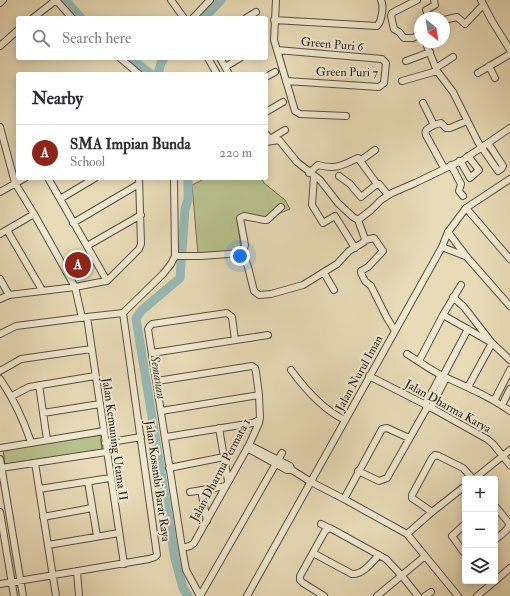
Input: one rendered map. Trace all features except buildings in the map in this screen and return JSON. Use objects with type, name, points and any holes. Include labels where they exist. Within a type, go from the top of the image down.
[{"type":"street","points":[[0,3],[3,0]]},
{"type":"street","points":[[36,16],[56,0],[70,16]]},
{"type":"street","points":[[171,0],[183,16]]},
{"type":"street","points":[[195,16],[210,0]]},
{"type":"street","points":[[276,0],[273,34],[294,109],[300,114],[346,116]]},
{"type":"street","points":[[274,20],[375,26],[379,25],[380,21],[382,5],[381,0]]},
{"type":"street","points":[[414,38],[404,38],[400,32],[394,29],[391,16],[417,0]]},
{"type":"street","points":[[427,12],[426,10],[435,5],[434,0]]},
{"type":"street","points":[[450,19],[457,17],[465,24],[482,3],[510,50]]},
{"type":"street","points":[[249,16],[256,12]]},
{"type":"street","points":[[0,46],[16,32]]},
{"type":"street","points":[[428,48],[437,69],[453,92],[478,142],[485,144]]},
{"type":"street","name":"Green Puri 6","points":[[277,50],[382,59],[385,61]]},
{"type":"street","points":[[406,61],[430,52]]},
{"type":"street","points":[[478,73],[510,54]]},
{"type":"street","points":[[402,81],[437,69],[453,57]]},
{"type":"street","points":[[122,60],[136,72]]},
{"type":"street","points":[[209,60],[216,72]]},
{"type":"street","points":[[221,60],[228,72]]},
{"type":"street","points":[[225,67],[237,60]]},
{"type":"street","name":"Green Puri 7","points":[[286,81],[381,86],[385,81],[385,61]]},
{"type":"street","points":[[489,66],[495,78]]},
{"type":"street","points":[[268,76],[275,72]]},
{"type":"street","points":[[268,111],[283,102]]},
{"type":"street","points":[[422,103],[434,125]]},
{"type":"street","points":[[444,168],[425,131],[434,125],[441,123],[446,128],[450,128],[467,121]]},
{"type":"street","name":"Jalan Kemuning Utama II","points":[[0,127],[15,183],[74,286],[84,317],[100,404],[124,564]]},
{"type":"street","points":[[358,220],[388,195],[459,161],[510,128]]},
{"type":"street","points":[[268,136],[270,139],[285,130]]},
{"type":"street","points":[[268,142],[279,140],[297,162],[320,180],[338,203],[358,220],[365,240]]},
{"type":"street","points":[[360,161],[375,150]]},
{"type":"street","points":[[459,161],[469,178],[474,176],[479,170],[468,156]]},
{"type":"street","points":[[355,248],[335,216],[323,224],[319,218],[312,205],[312,174],[318,165],[326,168],[343,165],[358,158],[377,184],[379,184],[388,195]]},
{"type":"street","points":[[451,165],[460,184],[459,191],[463,196]]},
{"type":"street","points":[[339,176],[350,184],[361,197],[377,184]]},
{"type":"street","name":"Jalan Nurul Iman","points":[[248,596],[442,247],[448,232],[466,208],[510,179]]},
{"type":"street","points":[[0,192],[21,180]]},
{"type":"street","points":[[49,180],[107,280]]},
{"type":"street","points":[[60,199],[92,180]]},
{"type":"street","points":[[1,332],[16,326],[123,313],[163,274],[176,256],[174,180]]},
{"type":"street","points":[[0,299],[9,295],[107,280],[140,247],[141,215],[139,181],[74,223]]},
{"type":"street","points":[[281,207],[267,220],[244,216],[240,218],[245,245],[243,253],[254,292],[259,295],[271,294],[302,285],[337,264],[345,255],[365,240],[374,238],[383,251],[361,273],[365,281],[371,286],[395,331]]},
{"type":"street","points":[[466,208],[510,259]]},
{"type":"street","points":[[0,234],[34,214]]},
{"type":"street","points":[[87,246],[141,215]]},
{"type":"street","points":[[7,230],[42,290]]},
{"type":"street","points":[[448,232],[466,256],[510,306]]},
{"type":"street","points":[[442,247],[466,256]]},
{"type":"street","points":[[176,256],[243,253]]},
{"type":"street","points":[[324,273],[334,290]]},
{"type":"street","points":[[0,279],[9,295]]},
{"type":"street","points":[[419,361],[443,315],[461,285]]},
{"type":"street","points":[[453,297],[464,307],[492,343],[510,360]]},
{"type":"street","name":"Jalan Kosambi Barat Raya","points":[[123,313],[157,554],[154,558],[124,564]]},
{"type":"street","points":[[200,596],[186,570],[148,329],[152,324],[227,313],[232,317],[235,340]]},
{"type":"street","points":[[443,315],[492,343]]},
{"type":"street","points":[[358,471],[379,481],[385,480],[428,406],[468,329]]},
{"type":"street","points":[[152,353],[268,335]]},
{"type":"street","points":[[468,387],[492,343]]},
{"type":"street","points":[[0,370],[21,359],[91,349]]},
{"type":"street","points":[[407,354],[444,376],[502,405],[510,411]]},
{"type":"street","name":"Jalan Dharma Permata 1","points":[[156,381],[252,366],[255,368],[259,395],[260,420],[248,447],[194,543],[190,546],[182,548]]},
{"type":"street","points":[[291,370],[314,397],[345,420]]},
{"type":"street","points":[[494,401],[510,370]]},
{"type":"street","points":[[12,396],[29,387],[95,376]]},
{"type":"street","name":"Jalan Dharma Karya","points":[[369,376],[428,406],[487,439],[510,465]]},
{"type":"street","points":[[0,379],[12,396],[31,442]]},
{"type":"street","points":[[39,385],[47,440]]},
{"type":"street","points":[[502,405],[510,389]]},
{"type":"street","points":[[161,411],[259,395]]},
{"type":"street","points":[[43,413],[100,404]]},
{"type":"street","points":[[166,438],[253,423],[260,420]]},
{"type":"street","points":[[190,492],[227,484],[219,428]]},
{"type":"street","points":[[344,499],[382,428],[387,428],[410,438]]},
{"type":"street","points":[[0,448],[104,431]]},
{"type":"street","points":[[105,443],[141,437]]},
{"type":"street","points":[[248,447],[276,462],[290,466],[292,470],[311,482],[407,534],[458,596]]},
{"type":"street","points":[[478,476],[510,450]]},
{"type":"street","points":[[1,468],[106,452]]},
{"type":"street","points":[[200,596],[282,453]]},
{"type":"street","points":[[432,512],[414,500],[412,495],[435,455],[463,468],[471,476]]},
{"type":"street","points":[[169,468],[224,457]]},
{"type":"street","points":[[0,459],[23,596]]},
{"type":"street","points":[[35,463],[56,596]]},
{"type":"street","points":[[39,489],[110,478]]},
{"type":"street","points":[[88,482],[97,536]]},
{"type":"street","points":[[407,534],[462,488]]},
{"type":"street","points":[[201,490],[206,521]]},
{"type":"street","points":[[44,517],[92,508]]},
{"type":"street","points":[[498,510],[509,523],[509,526],[498,537]]},
{"type":"street","points":[[0,512],[14,596]]},
{"type":"street","points":[[321,524],[379,555],[392,564],[418,596]]},
{"type":"street","points":[[462,526],[452,536],[462,550]]},
{"type":"street","points":[[324,596],[303,583],[300,578],[313,553],[329,528]]},
{"type":"street","points":[[48,545],[119,533]]},
{"type":"street","points":[[313,553],[352,574],[360,572],[379,555]]},
{"type":"street","points":[[377,596],[425,556]]},
{"type":"street","points":[[0,584],[124,564]]},
{"type":"street","points":[[498,578],[510,568]]},
{"type":"street","points":[[77,572],[79,596]]},
{"type":"street","points":[[477,596],[492,584]]},
{"type":"street","points":[[425,596],[431,592]]},
{"type":"green space","points":[[202,180],[262,180],[285,200],[290,209],[264,220],[254,215],[237,217],[241,249],[198,255],[192,185]]},
{"type":"green space","points":[[100,435],[102,450],[5,464],[3,450]]},
{"type":"waterway","points":[[65,0],[79,16]]},
{"type":"waterway","points":[[206,16],[221,0]]},
{"type":"waterway","points":[[133,60],[148,72]]},
{"type":"waterway","points":[[159,72],[163,60]]},
{"type":"waterway","name":"Semanan","points":[[188,180],[188,200],[185,209],[180,278],[142,310],[136,318],[175,559],[183,588],[188,596]]},
{"type":"place","name":"SMA Impian Bunda","points":[[78,265]]}]
